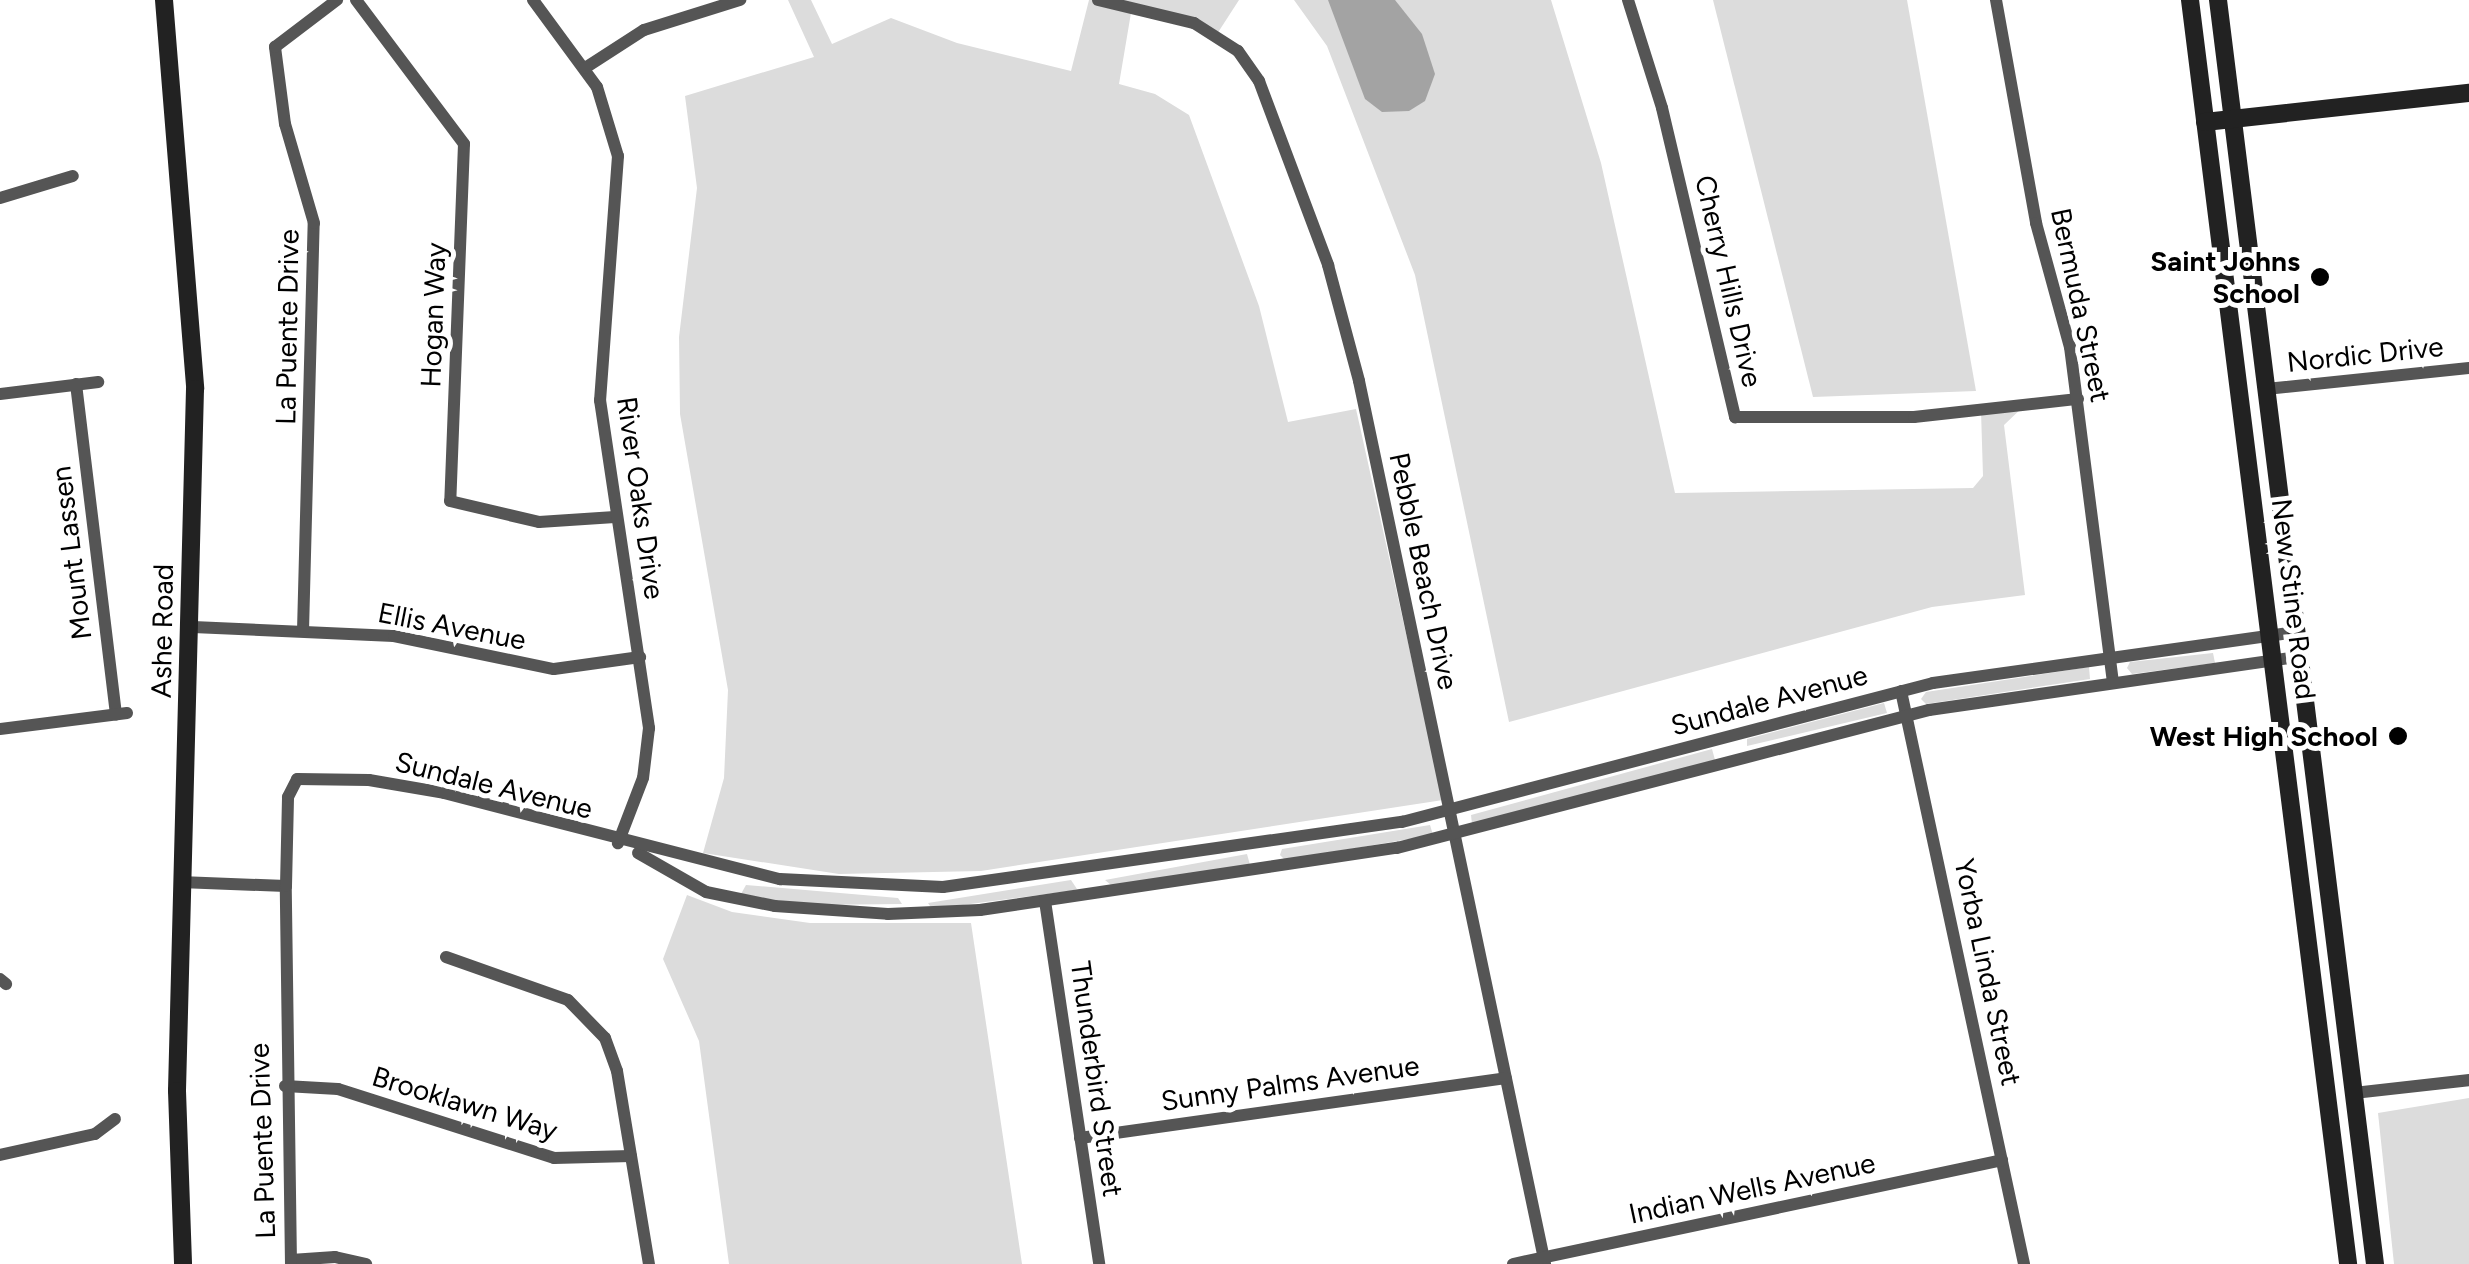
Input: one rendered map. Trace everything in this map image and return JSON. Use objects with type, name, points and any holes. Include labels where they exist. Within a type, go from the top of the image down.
[{"type":"main road","name":"Ashe Road","points":[[164,0],[195,389],[193,627],[180,882],[184,1264]]},
{"type":"main road","name":"New Stine Road","points":[[2190,0],[2348,1264]]},
{"type":"main road","name":"New Stine Road","points":[[2218,0],[2374,1264]]},
{"type":"main road","points":[[2206,122],[2469,94]]},
{"type":"main road","points":[[2314,991],[2328,1008],[2338,1084],[2354,1093]]},
{"type":"main road","points":[[2330,1114],[2344,1126],[2352,1165],[2364,1181]]},
{"type":"street","name":"La Puente Drive","points":[[303,632],[314,222],[284,124],[275,47],[336,0]]},
{"type":"street","name":"Hogan Way","points":[[356,0],[464,144],[450,501],[539,522],[615,517]]},
{"type":"street","name":"River Oaks Drive","points":[[533,0],[585,68],[607,108],[618,156],[600,354],[615,517],[640,657],[648,753],[618,843]]},
{"type":"street","points":[[585,68],[644,30],[740,0]]},
{"type":"street","name":"Pebble Beach Drive","points":[[1098,0],[1210,30],[1238,51],[1259,81],[1346,325],[1544,1261]]},
{"type":"street","name":"Cherry Hills Drive","points":[[1628,0],[1662,108],[1735,417],[1914,417],[2078,398]]},
{"type":"street","name":"Bermuda Street","points":[[1996,0],[2036,224],[2078,398],[2113,682]]},
{"type":"street","points":[[0,198],[72,176]]},
{"type":"street","name":"Nordic Drive","points":[[2266,389],[2469,368]]},
{"type":"street","points":[[0,394],[98,382]]},
{"type":"street","name":"Mount Lassen","points":[[0,729],[122,714],[76,384]]},
{"type":"street","name":"Ellis Avenue","points":[[193,627],[408,638],[554,669],[640,657]]},
{"type":"street","name":"Sundale Avenue","points":[[297,779],[369,780],[444,793],[618,843],[780,879],[912,888],[1088,868],[1448,812],[1901,691],[2110,656],[2296,632]]},
{"type":"street","name":"Sundale Avenue","points":[[618,843],[706,892],[832,912],[912,914],[1045,901],[1454,836],[1908,714],[2299,658]]},
{"type":"street","name":"Yorba Linda Street","points":[[1901,691],[2024,1264]]},
{"type":"street","name":"La Puente Drive","points":[[291,1262],[285,1086],[286,886],[288,796],[297,779]]},
{"type":"street","points":[[1260,843],[1264,868]]},
{"type":"street","points":[[1088,868],[1093,894]]},
{"type":"street","points":[[180,882],[286,886]]},
{"type":"street","points":[[912,888],[912,914]]},
{"type":"street","name":"Thunderbird Street","points":[[1045,901],[1099,1264]]},
{"type":"street","points":[[446,958],[551,992],[595,1024],[613,1055],[648,1264]]},
{"type":"street","name":"Sunny Palms Avenue","points":[[1080,1138],[1506,1078]]},
{"type":"street","points":[[2354,1093],[2469,1080]]},
{"type":"street","name":"Brooklawn Way","points":[[285,1086],[338,1089],[554,1158],[631,1156]]},
{"type":"street","points":[[0,1155],[95,1134],[115,1119]]},
{"type":"street","name":"Indian Wells Avenue","points":[[1512,1264],[1544,1261],[2002,1160]]},
{"type":"street","points":[[291,1262],[335,1257],[366,1264]]},
{"type":"shaded area","points":[[788,0],[811,0],[832,44],[891,18],[957,43],[1071,71],[1089,0],[1239,0],[1217,34],[1132,7],[1119,84],[1155,94],[1189,115],[1259,306],[1288,422],[1356,409],[1443,800],[981,871],[839,874],[703,853],[724,778],[728,690],[680,414],[679,337],[697,188],[685,96],[814,57]]},
{"type":"shaded area","points":[[1294,0],[1551,0],[1601,163],[1675,493],[1973,488],[1983,476],[1981,411],[2025,405],[2004,425],[2025,595],[1932,607],[1509,722],[1415,275],[1327,46]]},
{"type":"shaded area","points":[[1328,0],[1395,0],[1422,34],[1435,74],[1425,101],[1409,111],[1382,112],[1365,99]]},
{"type":"shaded area","points":[[1713,0],[1907,0],[1976,391],[1813,397]]},
{"type":"shaded area","points":[[2213,653],[2215,663],[2132,674],[2127,668],[2130,662]]},
{"type":"shaded area","points":[[2089,667],[2090,679],[1926,704],[1921,699],[1926,692]]},
{"type":"shaded area","points":[[1884,703],[1887,713],[1747,746],[1747,739]]},
{"type":"shaded area","points":[[1712,749],[1715,760],[1472,824],[1471,815]]},
{"type":"shaded area","points":[[1430,825],[1433,835],[1285,860],[1280,855],[1282,849]]},
{"type":"shaded area","points":[[1247,854],[1250,865],[1111,885],[1105,880]]},
{"type":"shaded area","points":[[1071,880],[1077,889],[932,909],[928,903]]},
{"type":"shaded area","points":[[746,885],[898,898],[902,904],[809,905],[741,894]]},
{"type":"shaded area","points":[[687,895],[732,912],[810,923],[971,923],[1022,1264],[729,1264],[699,1041],[663,959]]},
{"type":"shaded area","points":[[2469,1098],[2469,1264],[2394,1264],[2378,1113]]},
{"type":"place","name":"Saint Johns School","points":[[2320,277]]},
{"type":"place","name":"West High School","points":[[2398,736]]}]
